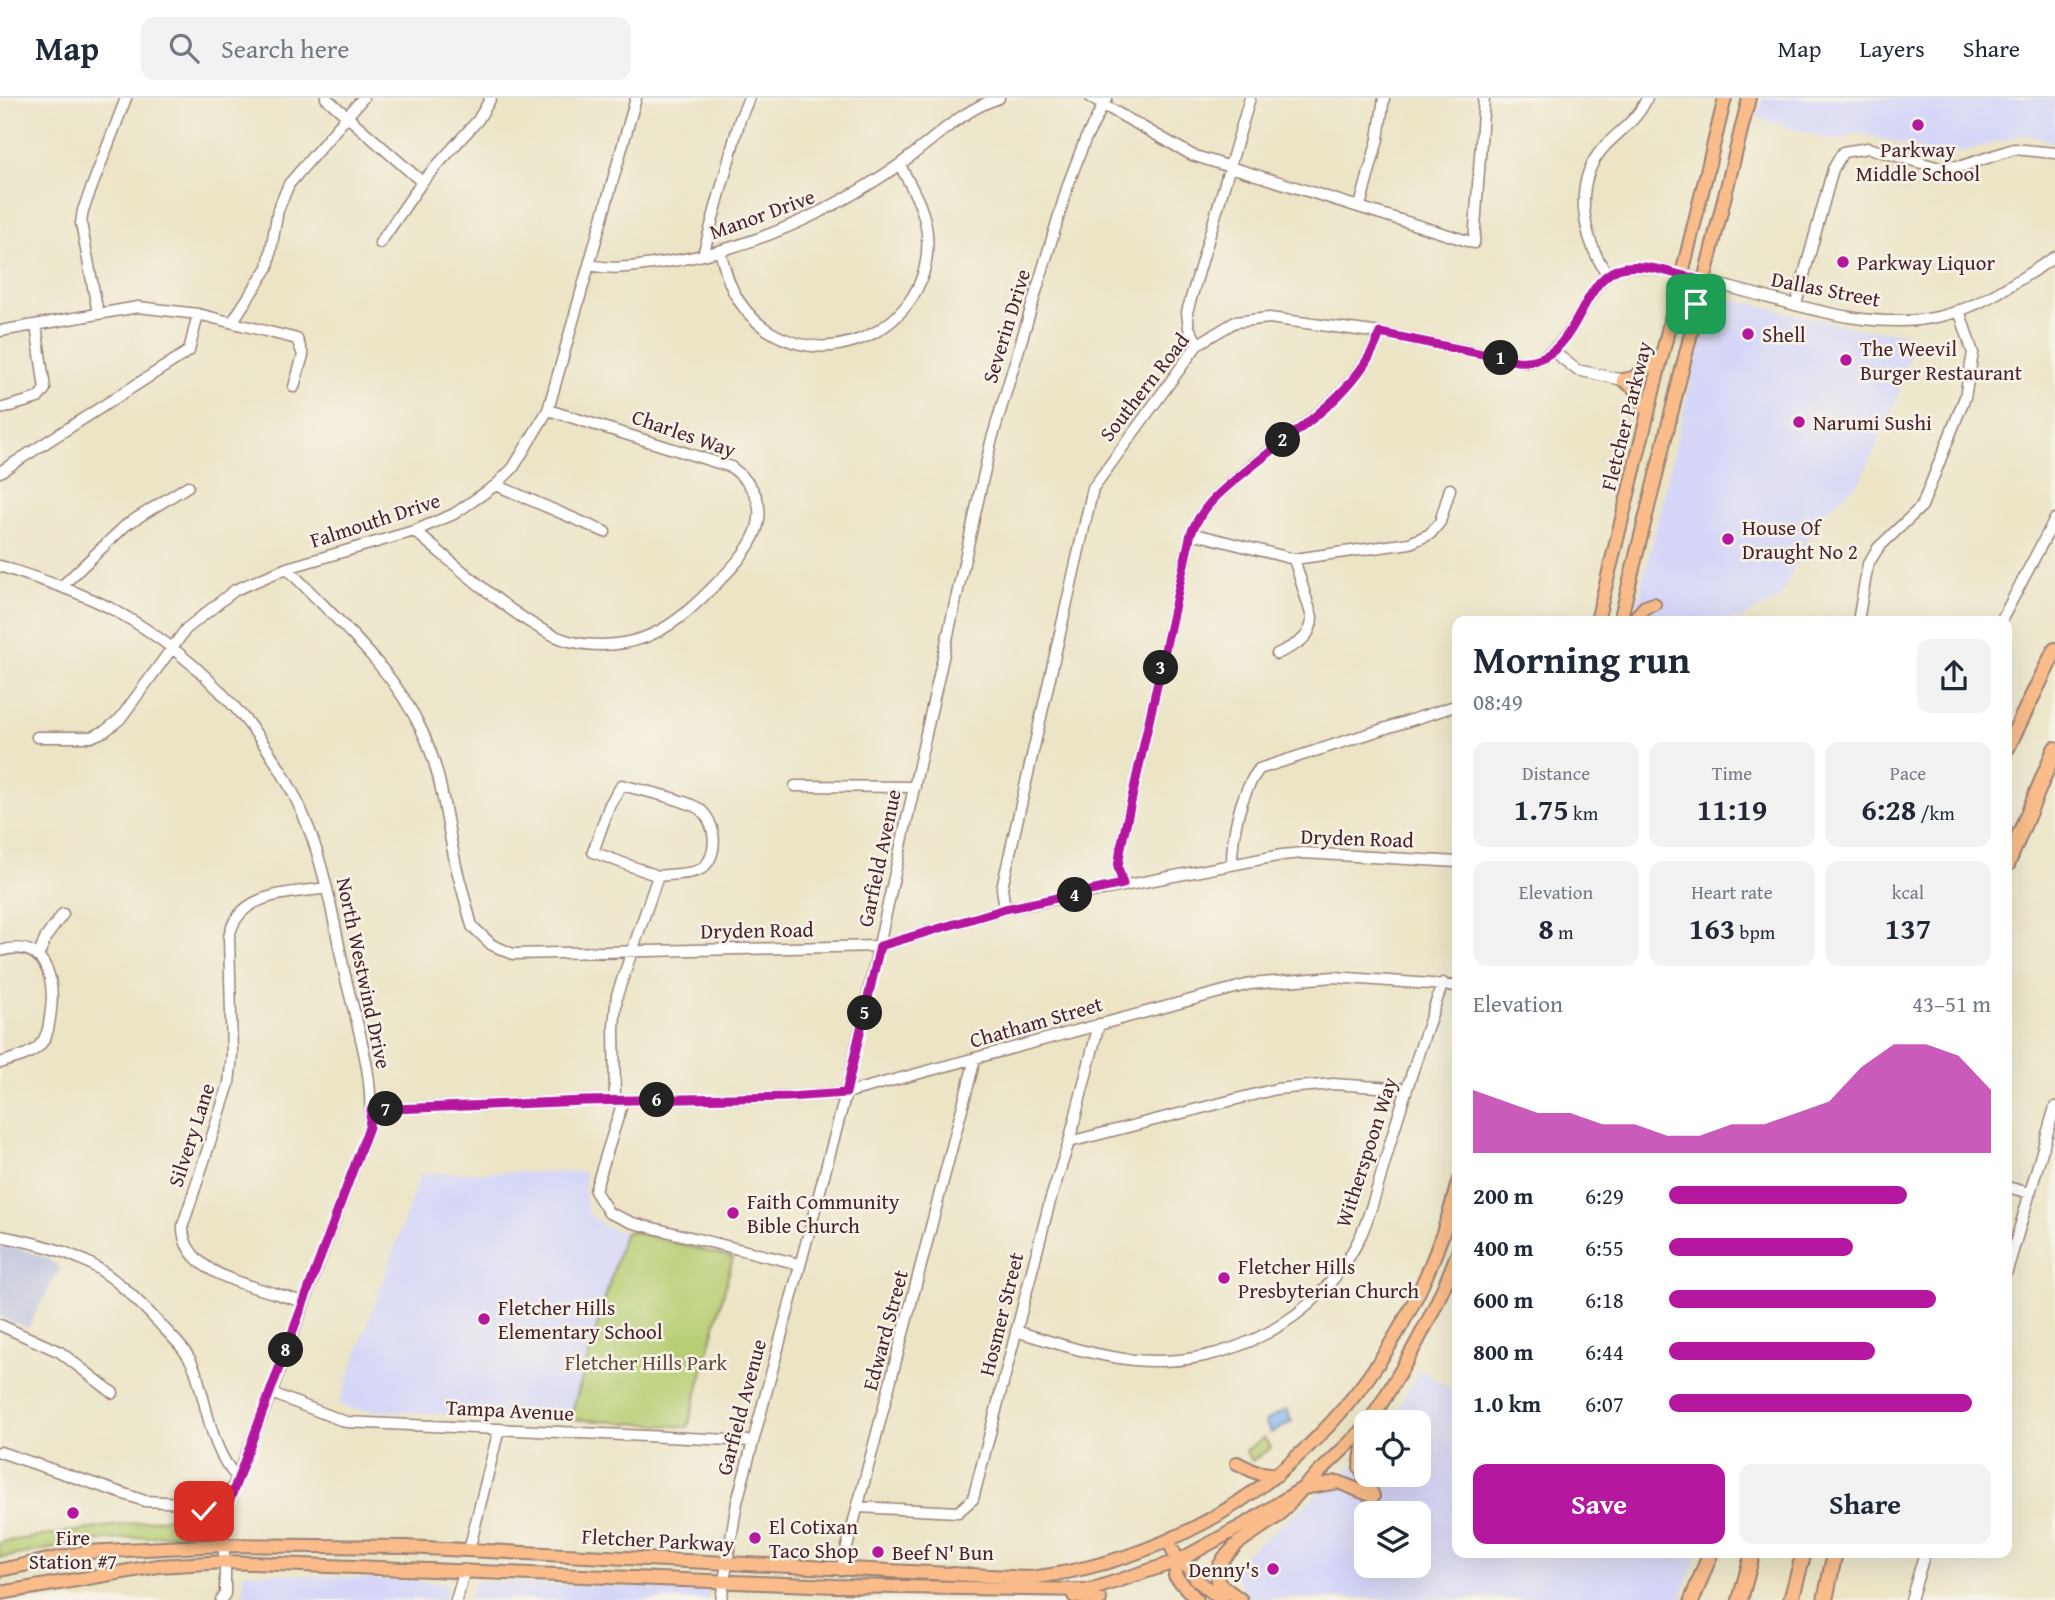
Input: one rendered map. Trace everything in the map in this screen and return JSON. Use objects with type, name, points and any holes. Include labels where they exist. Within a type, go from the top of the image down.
[{"type":"highway","points":[[2012,738],[2055,650]]},
{"type":"highway","points":[[2012,853],[2055,749]]},
{"type":"highway","points":[[1692,1600],[1709,1558]]},
{"type":"highway","points":[[1740,1600],[1751,1558]]},
{"type":"highway","points":[[1791,1600],[1802,1558]]},
{"type":"highway","points":[[1825,1600],[1834,1558]]},
{"type":"main road","name":"Fletcher Parkway","points":[[1598,616],[1646,410],[1726,98]]},
{"type":"main road","name":"Fletcher Parkway","points":[[1621,616],[1749,98]]},
{"type":"main road","points":[[1623,380],[1633,378],[1660,359]]},
{"type":"main road","points":[[1623,380],[1634,388],[1646,410]]},
{"type":"main road","points":[[1637,616],[1645,607],[1654,604]]},
{"type":"main road","name":"Fletcher Parkway","points":[[0,1570],[86,1552],[223,1545],[469,1550],[1030,1577],[1076,1572],[1169,1542],[1277,1475],[1360,1391],[1403,1324],[1433,1265],[1452,1202]]},
{"type":"main road","name":"Fletcher Parkway","points":[[1377,1410],[1418,1345],[1452,1269]]},
{"type":"main road","name":"Fletcher Parkway","points":[[0,1593],[158,1566],[225,1562],[803,1584],[1032,1591],[1090,1590],[1178,1561],[1303,1489],[1354,1439]]},
{"type":"main road","points":[[1237,1463],[1255,1472],[1277,1475]]},
{"type":"main road","points":[[1241,1600],[1219,1583],[1220,1563],[1238,1543],[1278,1516],[1303,1489],[1338,1482],[1373,1496],[1369,1487]]},
{"type":"main road","points":[[1169,1542],[1178,1561],[1189,1567],[1197,1580],[1222,1600]]},
{"type":"main road","points":[[432,1569],[465,1559],[469,1550]]},
{"type":"main road","points":[[464,1570],[475,1559],[497,1552]]},
{"type":"main road","points":[[1178,1561],[1175,1576],[1197,1600]]},
{"type":"main road","points":[[803,1584],[809,1579],[833,1580],[841,1570]]},
{"type":"main road","points":[[1032,1591],[1100,1600]]},
{"type":"street","points":[[98,313],[81,223],[83,210],[126,98]]},
{"type":"street","points":[[326,98],[422,182]]},
{"type":"street","points":[[233,321],[268,267],[280,203],[289,184],[363,98]]},
{"type":"street","points":[[380,243],[422,182],[478,120],[491,98]]},
{"type":"street","name":"Falmouth Drive","points":[[37,737],[91,737],[106,731],[120,719],[170,647],[186,629],[226,596],[286,568],[414,531],[454,514],[495,485],[513,468],[548,411],[636,98]]},
{"type":"street","points":[[703,255],[740,119],[749,98]]},
{"type":"street","name":"Manor Drive","points":[[590,265],[610,269],[703,255],[782,231],[816,216],[900,165],[964,115],[999,98]]},
{"type":"street","points":[[1091,98],[1105,101],[1192,155],[1474,243],[1484,98]]},
{"type":"street","points":[[1198,344],[1189,328],[1187,312],[1250,98]]},
{"type":"street","points":[[1360,206],[1378,139],[1384,98]]},
{"type":"street","points":[[1608,275],[1594,253],[1587,232],[1586,188],[1603,148],[1628,127],[1647,98]]},
{"type":"street","name":"Severin Drive","points":[[961,571],[991,442],[1069,182],[1105,101]]},
{"type":"street","points":[[1796,304],[1833,169],[1843,152],[1868,148],[1936,167],[1962,166],[2014,149],[2055,153]]},
{"type":"street","points":[[720,251],[727,279],[738,300],[753,318],[771,331],[792,341],[814,346],[838,345],[871,335],[899,315],[911,299],[922,276],[927,254],[923,212],[900,165]]},
{"type":"street","name":"Dallas Street","points":[[1702,281],[1854,318],[1906,322],[1959,310],[1994,294],[2055,257]]},
{"type":"street","points":[[1623,380],[1577,370],[1554,352],[1608,275],[1632,267],[1702,281]]},
{"type":"street","points":[[0,331],[138,307],[198,314],[233,321],[297,340],[303,355],[294,387]]},
{"type":"street","points":[[1859,616],[1868,564],[1878,548],[1922,506],[1965,397],[1973,353],[1959,310]]},
{"type":"street","points":[[0,472],[189,351],[198,314]]},
{"type":"street","name":"Southern Road","points":[[1005,909],[1002,888],[1084,516],[1101,474],[1198,344],[1235,323],[1261,318],[1380,333],[1517,361],[1532,361],[1554,352]]},
{"type":"street","points":[[0,409],[38,398],[45,389],[36,325]]},
{"type":"street","points":[[1123,884],[1118,867],[1121,847],[1191,533],[1217,493],[1339,394],[1362,372],[1380,333]]},
{"type":"street","name":"Charles Way","points":[[414,531],[530,623],[558,638],[590,644],[633,641],[667,627],[687,613],[749,551],[758,528],[757,503],[750,486],[731,467],[548,411]]},
{"type":"street","points":[[495,485],[605,532]]},
{"type":"street","points":[[62,586],[126,525],[188,486]]},
{"type":"street","points":[[1191,533],[1294,559],[1418,541],[1440,522],[1450,489]]},
{"type":"street","points":[[2004,616],[2055,519]]},
{"type":"street","points":[[1277,654],[1303,640],[1312,626],[1312,617],[1294,559]]},
{"type":"street","name":"North Westwind Drive","points":[[0,566],[62,586],[113,610],[195,666],[235,707],[279,769],[311,835],[327,888],[370,1092],[369,1127],[302,1302],[271,1393],[220,1519],[225,1562],[223,1598]]},
{"type":"street","name":"Dryden Road","points":[[286,568],[388,676],[422,731],[441,789],[472,926],[492,946],[520,956],[880,946],[1005,909],[1123,884],[1303,853],[1452,862]]},
{"type":"street","name":"Garfield Avenue","points":[[721,1600],[725,1562],[752,1441],[846,1093],[961,571]]},
{"type":"street","points":[[1232,864],[1232,848],[1248,784],[1259,769],[1452,707]]},
{"type":"street","points":[[622,785],[698,808],[710,820],[712,857],[700,870],[657,876],[593,852],[610,804],[622,785]]},
{"type":"street","points":[[795,786],[915,787]]},
{"type":"street","points":[[657,876],[615,1006],[619,1101],[595,1191],[609,1213],[633,1223],[799,1264]]},
{"type":"street","name":"Silvery Lane","points":[[302,1302],[200,1265],[187,1249],[183,1225],[229,1084],[232,1054],[229,937],[233,923],[246,906],[260,899],[327,888]]},
{"type":"street","points":[[38,957],[46,937],[63,914]]},
{"type":"street","points":[[0,951],[21,949],[38,957],[50,972],[53,985],[47,1033],[33,1051],[0,1063]]},
{"type":"street","name":"Chatham Street","points":[[371,1110],[846,1093],[1229,988],[1271,981],[1334,977],[1452,985]]},
{"type":"street","name":"Witherspoon Way","points":[[1016,1331],[1105,1356],[1166,1361],[1199,1358],[1231,1349],[1276,1328],[1314,1299],[1353,1251],[1371,1209],[1407,1089],[1443,984]]},
{"type":"street","name":"Hosmer Street","points":[[858,1507],[958,1512],[964,1510],[973,1499],[1049,1201],[1069,1142],[1100,1024]]},
{"type":"street","name":"Edward Street","points":[[841,1570],[975,1059]]},
{"type":"street","points":[[1069,1142],[1276,1089],[1333,1084],[1407,1089]]},
{"type":"street","points":[[2012,1254],[2055,1107]]},
{"type":"street","points":[[2012,1189],[2030,1194]]},
{"type":"street","points":[[0,1236],[76,1255],[103,1270],[135,1297],[189,1357],[223,1461],[237,1478]]},
{"type":"street","points":[[0,1325],[60,1352],[113,1393]]},
{"type":"street","name":"Tampa Avenue","points":[[271,1393],[346,1422],[752,1441]]},
{"type":"street","points":[[469,1550],[499,1429]]},
{"type":"street","points":[[0,1452],[145,1501],[184,1503],[220,1519]]},
{"type":"street","points":[[1911,1600],[1923,1558]]},
{"type":"street","points":[[456,1600],[464,1570]]},
{"type":"shaded area","name":"Parkway Middle School","points":[[1763,98],[2055,98],[2055,142],[2025,134],[1961,152],[1939,153],[1858,133],[1836,141],[1757,118]]},
{"type":"shaded area","points":[[1712,294],[1857,329],[1907,333],[1909,359],[1896,402],[1861,480],[1820,516],[1779,600],[1745,616],[1639,616],[1637,605]]},
{"type":"shaded area","name":"Fletcher Hills Elementary School","points":[[585,1172],[584,1189],[588,1213],[602,1225],[624,1234],[570,1419],[357,1410],[339,1405],[421,1173]]},
{"type":"shaded area","points":[[0,1243],[45,1257],[60,1268],[28,1328],[0,1318]]},
{"type":"shaded area","points":[[1420,1370],[1452,1390],[1452,1558],[1697,1558],[1680,1600],[1249,1598],[1230,1567],[1354,1465],[1354,1487],[1431,1487],[1431,1410],[1397,1410]]},
{"type":"shaded area","points":[[244,1572],[448,1583],[445,1600],[243,1600]]},
{"type":"shaded area","points":[[474,1581],[708,1590],[708,1600],[469,1600]]},
{"type":"green space","name":"Fletcher Hills Park","points":[[630,1231],[733,1258],[688,1427],[570,1419],[624,1234]]},
{"type":"green space","points":[[1264,1438],[1271,1448],[1252,1461],[1245,1451]]},
{"type":"green space","points":[[188,1515],[199,1522],[195,1533],[92,1541],[0,1558],[0,1542]]},
{"type":"water","points":[[1286,1409],[1292,1422],[1271,1433],[1265,1422]]},
{"type":"place","name":"Parkway Middle School","points":[[1918,125]]},
{"type":"place","name":"Parkway Liquor","points":[[1843,262]]},
{"type":"place","name":"Shell","points":[[1748,334]]},
{"type":"place","name":"The Weevil Burger Restaurant","points":[[1846,360]]},
{"type":"place","name":"Narumi Sushi","points":[[1799,422]]},
{"type":"place","name":"House Of Draught No 2","points":[[1728,539]]},
{"type":"place","name":"Faith Community Bible Church","points":[[733,1213]]},
{"type":"place","name":"Fletcher Hills Presbyterian Church","points":[[1224,1278]]},
{"type":"place","name":"Fletcher Hills Elementary School","points":[[484,1319]]},
{"type":"place","name":"Fire Station #7","points":[[73,1513]]},
{"type":"place","name":"El Cotixan Taco Shop","points":[[755,1538]]},
{"type":"place","name":"Beef N' Bun","points":[[878,1552]]},
{"type":"place","name":"Denny's","points":[[1273,1569]]},
{"type":"route","points":[[204,1511],[220,1519],[225,1513],[369,1127],[371,1110],[846,1093],[880,946],[1005,909],[1123,884],[1118,867],[1121,847],[1196,520],[1217,493],[1339,394],[1362,372],[1380,333],[1517,361],[1540,359],[1554,352],[1562,342],[1604,279],[1613,271],[1625,267],[1662,271],[1702,281],[1696,304]]}]
